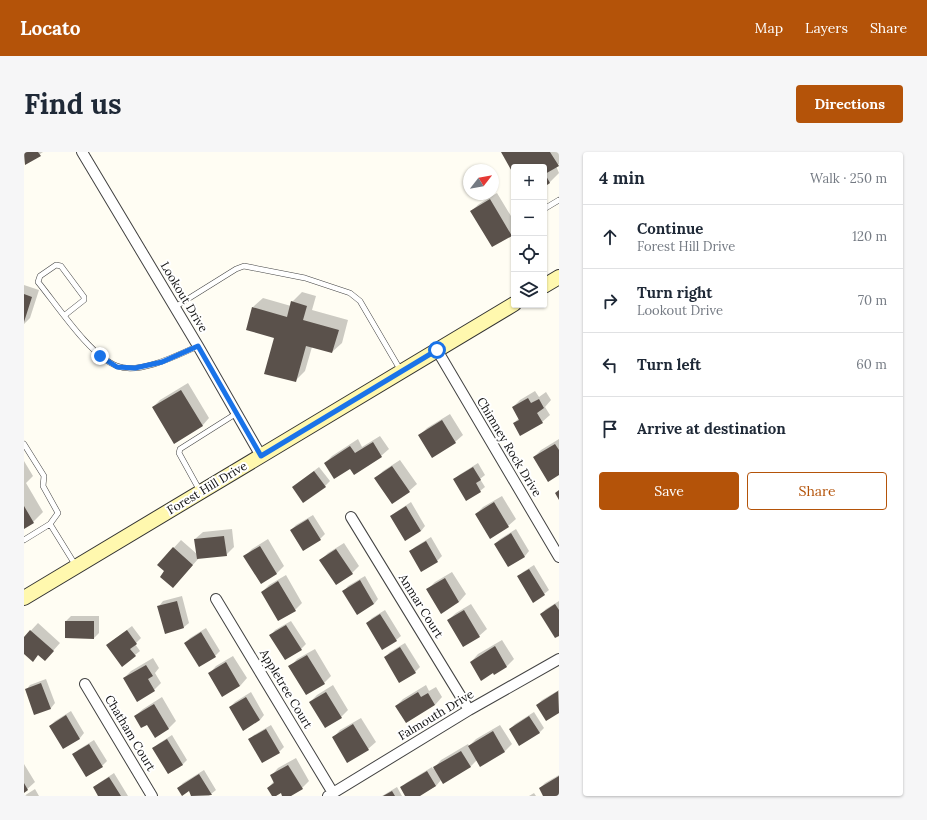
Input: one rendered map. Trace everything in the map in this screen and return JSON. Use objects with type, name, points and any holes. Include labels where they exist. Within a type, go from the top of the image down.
[{"type":"main road","points":[[547,284],[559,277]]},
{"type":"main road","name":"Forest Hill Drive","points":[[24,598],[511,306]]},
{"type":"street","name":"Lookout Drive","points":[[82,152],[198,346],[261,456]]},
{"type":"street","name":"Chimney Rock Drive","points":[[437,350],[559,557]]},
{"type":"street","name":"Anmar Court","points":[[351,517],[469,710]]},
{"type":"street","name":"Appletree Court","points":[[216,599],[331,794]]},
{"type":"street","name":"Falmouth Drive","points":[[331,794],[469,710],[559,659]]},
{"type":"street","name":"Chatham Court","points":[[85,684],[152,796]]},
{"type":"lane","points":[[547,207],[559,200]]},
{"type":"lane","points":[[65,315],[84,300],[84,296],[61,266],[56,264],[40,276],[38,282],[88,345],[100,356],[117,367],[135,368],[162,362],[198,346]]},
{"type":"lane","points":[[175,307],[236,269],[244,266],[305,278],[350,293],[360,301],[401,372]]},
{"type":"lane","points":[[201,492],[179,453],[180,449],[236,413]]},
{"type":"lane","points":[[24,444],[44,476],[43,486],[58,513],[50,524],[24,540]]},
{"type":"lane","points":[[50,524],[77,567]]},
{"type":"building","points":[[24,152],[38,152],[41,156],[25,165]]},
{"type":"building","points":[[501,152],[550,152],[559,166],[547,173],[547,164],[511,164],[511,170]]},
{"type":"building","points":[[547,178],[550,183],[547,185]]},
{"type":"building","points":[[491,200],[511,237],[492,247],[470,211]]},
{"type":"building","points":[[24,294],[32,297],[24,322]]},
{"type":"building","points":[[291,301],[307,306],[303,320],[339,330],[332,353],[306,346],[296,382],[264,374],[274,338],[246,330],[252,307],[287,317]]},
{"type":"building","points":[[181,390],[203,426],[174,444],[152,407]]},
{"type":"building","points":[[528,398],[531,403],[539,399],[544,408],[537,413],[543,423],[520,436],[513,423],[519,420],[512,407]]},
{"type":"building","points":[[442,420],[456,443],[432,458],[418,435]]},
{"type":"building","points":[[373,442],[382,457],[354,475],[350,469],[334,479],[324,463],[350,446],[355,453]]},
{"type":"building","points":[[555,444],[559,450],[559,475],[548,482],[533,457]]},
{"type":"building","points":[[392,466],[410,492],[392,504],[374,478]]},
{"type":"building","points":[[473,467],[481,480],[476,483],[481,492],[466,501],[453,479]]},
{"type":"building","points":[[314,471],[326,487],[303,503],[292,487]]},
{"type":"building","points":[[559,490],[559,500],[555,493]]},
{"type":"building","points":[[494,502],[509,527],[490,539],[475,514]]},
{"type":"building","points":[[24,506],[34,523],[24,529]]},
{"type":"building","points":[[406,506],[421,531],[405,541],[390,516]]},
{"type":"building","points":[[308,519],[321,540],[303,551],[290,530]]},
{"type":"building","points":[[511,533],[525,557],[508,567],[494,544]]},
{"type":"building","points":[[224,536],[227,556],[197,559],[194,539]]},
{"type":"building","points":[[426,541],[438,562],[421,572],[409,551]]},
{"type":"building","points":[[260,546],[277,574],[261,584],[243,556]]},
{"type":"building","points":[[173,547],[193,565],[173,588],[160,577],[164,571],[157,565]]},
{"type":"building","points":[[336,549],[353,574],[336,585],[319,560]]},
{"type":"building","points":[[529,569],[545,595],[533,603],[517,576]]},
{"type":"building","points":[[445,578],[459,602],[441,614],[426,589]]},
{"type":"building","points":[[360,580],[374,604],[357,615],[342,591]]},
{"type":"building","points":[[278,581],[296,611],[278,621],[261,592]]},
{"type":"building","points":[[177,601],[184,628],[165,634],[157,606]]},
{"type":"building","points":[[555,604],[559,610],[559,636],[555,638],[540,614]]},
{"type":"building","points":[[464,610],[480,637],[463,647],[447,620]]},
{"type":"building","points":[[380,614],[397,641],[382,650],[366,623]]},
{"type":"building","points":[[65,621],[94,621],[94,639],[65,638]]},
{"type":"building","points":[[286,625],[302,650],[285,660],[269,635]]},
{"type":"building","points":[[30,630],[54,651],[45,661],[38,655],[33,662],[24,654],[24,637]]},
{"type":"building","points":[[127,630],[137,644],[130,649],[136,656],[122,667],[106,645]]},
{"type":"building","points":[[201,632],[216,657],[199,667],[184,643]]},
{"type":"building","points":[[495,646],[507,667],[494,675],[493,673],[481,681],[470,662]]},
{"type":"building","points":[[400,647],[416,673],[399,683],[384,657]]},
{"type":"building","points":[[307,655],[325,684],[306,695],[288,666]]},
{"type":"building","points":[[226,662],[240,686],[222,697],[208,673]]},
{"type":"building","points":[[146,665],[153,676],[148,679],[155,691],[137,702],[123,678]]},
{"type":"building","points":[[41,683],[51,709],[34,715],[25,689]]},
{"type":"building","points":[[558,691],[559,713],[546,721],[536,705]]},
{"type":"building","points":[[326,692],[342,718],[325,728],[309,702]]},
{"type":"building","points":[[418,692],[421,697],[428,693],[435,705],[406,723],[395,706]]},
{"type":"building","points":[[246,697],[260,720],[243,731],[229,707]]},
{"type":"building","points":[[154,704],[169,729],[155,738],[147,725],[141,728],[134,716]]},
{"type":"building","points":[[66,715],[80,739],[63,749],[49,726]]},
{"type":"building","points":[[529,716],[540,733],[519,746],[509,729]]},
{"type":"building","points":[[353,724],[369,750],[347,763],[332,737]]},
{"type":"building","points":[[266,729],[280,753],[262,763],[248,739]]},
{"type":"building","points":[[493,731],[505,752],[480,767],[468,746]]},
{"type":"building","points":[[167,739],[183,765],[168,774],[152,748]]},
{"type":"building","points":[[89,744],[103,767],[86,777],[72,754]]},
{"type":"building","points":[[461,751],[471,767],[443,784],[433,767]]},
{"type":"building","points":[[288,765],[303,789],[291,796],[282,796],[281,793],[276,796],[272,796],[267,788],[274,783],[270,775]]},
{"type":"building","points":[[427,771],[436,786],[420,796],[405,796],[400,787]]},
{"type":"building","points":[[199,774],[212,795],[191,796],[189,791],[182,796],[177,788]]},
{"type":"building","points":[[559,776],[559,796],[543,796],[539,788]]},
{"type":"building","points":[[109,777],[121,796],[98,796],[93,787]]},
{"type":"building","points":[[24,783],[28,790],[24,793]]},
{"type":"building","points":[[392,791],[395,796],[383,796]]},
{"type":"route","points":[[100,356],[117,367],[135,368],[162,362],[198,346],[261,456],[437,350]]}]
